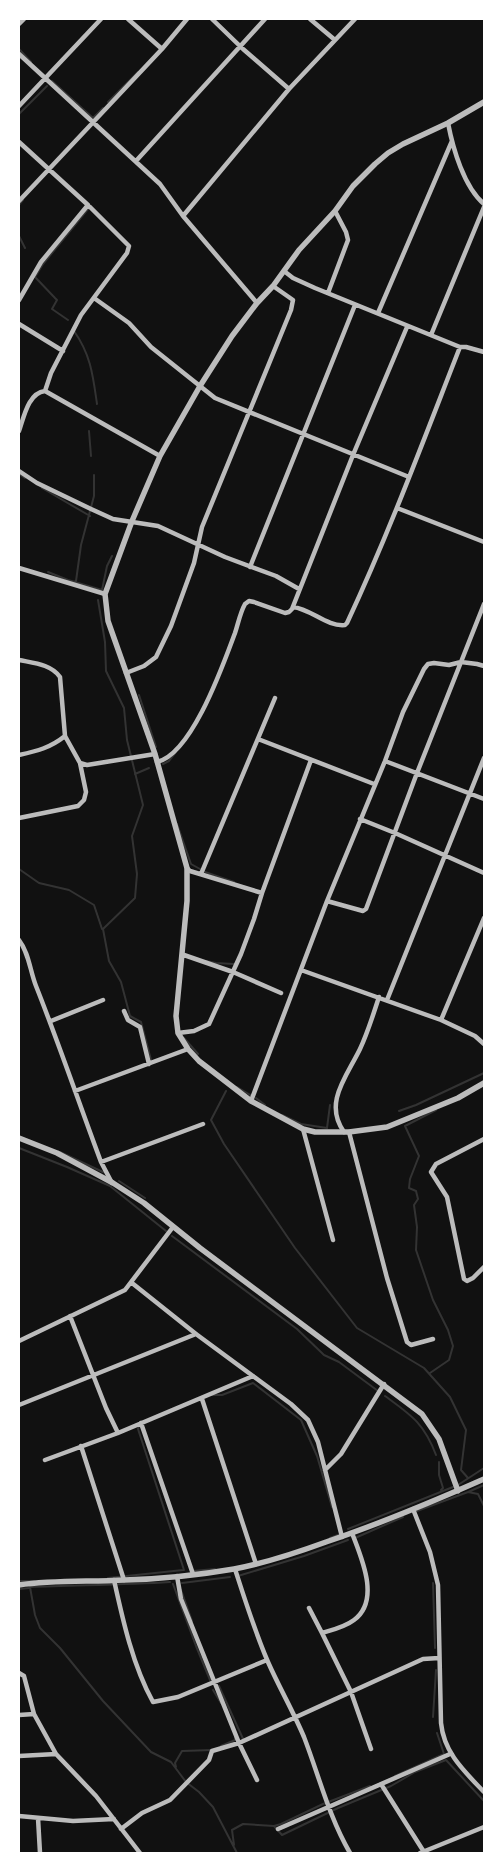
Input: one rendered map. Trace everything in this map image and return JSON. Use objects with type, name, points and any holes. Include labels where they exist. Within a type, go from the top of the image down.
[{"type":"street","points":[[19,24],[24,19]]},
{"type":"street","points":[[19,106],[102,19]]},
{"type":"street","points":[[128,19],[162,49]]},
{"type":"street","points":[[19,200],[162,49],[187,19]]},
{"type":"street","points":[[212,19],[289,90]]},
{"type":"street","points":[[136,162],[266,19]]},
{"type":"street","points":[[310,19],[335,40]]},
{"type":"street","points":[[183,216],[289,90],[353,20]]},
{"type":"street","points":[[19,54],[160,184],[183,216],[257,303]]},
{"type":"street","points":[[484,102],[448,123],[388,153],[353,186],[335,211],[299,250],[273,286],[257,303],[232,336],[200,386],[160,456],[132,522],[106,594],[108,622],[155,754],[187,868],[187,901],[176,1016],[178,1033],[188,1050],[251,1101],[303,1129],[315,1132],[346,1132],[387,1126],[458,1098],[484,1083]]},
{"type":"street","points":[[431,335],[484,205],[469,187],[452,141],[448,123]]},
{"type":"street","points":[[378,313],[452,141]]},
{"type":"street","points":[[19,142],[88,205],[129,246],[127,253],[81,315],[51,373],[44,391]]},
{"type":"street","points":[[19,300],[41,262],[88,205]]},
{"type":"street","points":[[328,293],[348,240],[335,211]]},
{"type":"street","points":[[284,270],[293,278],[407,327],[460,347],[484,352]]},
{"type":"street","points":[[126,673],[144,666],[156,657],[172,626],[194,563],[202,527],[292,307],[293,300],[273,286]]},
{"type":"street","points":[[94,298],[128,323],[151,347],[215,398],[409,477]]},
{"type":"street","points":[[250,567],[356,305]]},
{"type":"street","points":[[19,324],[62,351]]},
{"type":"street","points":[[157,762],[170,757],[195,726],[245,604],[254,602],[285,613],[289,612],[293,607],[299,588],[407,327]]},
{"type":"street","points":[[293,607],[300,608],[338,626],[345,625],[359,599],[397,508],[460,347]]},
{"type":"street","points":[[19,431],[33,396],[38,392],[44,391],[160,456]]},
{"type":"street","points":[[19,471],[37,483],[82,506],[113,519],[158,526],[225,557],[276,576],[299,588]]},
{"type":"street","points":[[397,508],[484,542]]},
{"type":"street","points":[[19,568],[106,594]]},
{"type":"street","points":[[327,900],[358,911],[366,909],[417,773],[484,604]]},
{"type":"street","points":[[19,660],[47,666],[60,678],[65,736],[80,763],[86,792],[86,796],[78,806],[19,818]]},
{"type":"street","points":[[251,1101],[327,900],[385,761],[403,712],[426,666],[434,662],[449,665],[461,662],[484,666]]},
{"type":"street","points":[[201,874],[275,698]]},
{"type":"street","points":[[19,755],[54,745],[65,736]]},
{"type":"street","points":[[258,739],[374,784]]},
{"type":"street","points":[[80,763],[87,765],[155,754]]},
{"type":"street","points":[[387,1000],[484,758]]},
{"type":"street","points":[[178,1033],[194,1031],[209,1024],[233,972],[254,919],[311,760]]},
{"type":"street","points":[[385,761],[484,799]]},
{"type":"street","points":[[360,820],[395,833],[484,872]]},
{"type":"street","points":[[187,868],[262,893]]},
{"type":"street","points":[[441,1020],[484,918]]},
{"type":"street","points":[[19,940],[23,945],[35,984],[51,1021],[75,1092],[102,1162],[113,1183]]},
{"type":"street","points":[[182,956],[184,955],[233,972],[281,993]]},
{"type":"street","points":[[301,970],[441,1020],[475,1036],[484,1044]]},
{"type":"street","points":[[378,997],[365,1036],[338,1092],[335,1107],[337,1123],[346,1132],[407,1342],[410,1345],[433,1339]]},
{"type":"street","points":[[51,1021],[103,1000]]},
{"type":"street","points":[[124,1011],[128,1020],[140,1027],[149,1064]]},
{"type":"street","points":[[75,1092],[188,1050]]},
{"type":"street","points":[[102,1162],[203,1124]]},
{"type":"street","points":[[303,1129],[333,1240]]},
{"type":"street","points":[[19,1138],[57,1153],[113,1183],[144,1203],[422,1414],[439,1439],[458,1491]]},
{"type":"street","points":[[484,1139],[436,1164],[431,1172],[447,1197],[464,1278],[467,1281],[473,1278],[484,1267]]},
{"type":"street","points":[[19,1341],[126,1290],[174,1227]]},
{"type":"street","points":[[132,1282],[196,1334],[291,1404],[308,1420],[318,1442],[342,1536]]},
{"type":"street","points":[[70,1316],[118,1433]]},
{"type":"street","points":[[19,1405],[196,1334]]},
{"type":"street","points":[[45,1460],[118,1433],[253,1376]]},
{"type":"street","points":[[325,1470],[341,1454],[384,1384]]},
{"type":"street","points":[[202,1399],[256,1564]]},
{"type":"street","points":[[141,1423],[193,1574]]},
{"type":"street","points":[[81,1446],[124,1580]]},
{"type":"street","points":[[19,1585],[38,1582],[124,1580],[177,1576],[256,1564],[288,1556],[352,1533],[484,1479]]},
{"type":"street","points":[[413,1509],[430,1552],[438,1585],[442,1732],[450,1754],[484,1792]]},
{"type":"street","points":[[322,1634],[353,1621],[362,1611],[368,1596],[366,1574],[352,1533]]},
{"type":"street","points":[[235,1568],[267,1660],[296,1717],[328,1808],[350,1853]]},
{"type":"street","points":[[177,1576],[181,1599],[214,1683],[256,1780]]},
{"type":"street","points":[[114,1580],[131,1645],[141,1675],[154,1702],[178,1697],[267,1660]]},
{"type":"street","points":[[309,1608],[351,1692],[371,1748]]},
{"type":"street","points":[[122,1829],[142,1813],[170,1800],[209,1760],[212,1752],[239,1743],[423,1659],[439,1658]]},
{"type":"street","points":[[19,1673],[24,1676],[27,1683],[34,1714],[56,1754],[91,1790],[140,1853]]},
{"type":"street","points":[[19,1715],[34,1714]]},
{"type":"street","points":[[19,1756],[56,1754]]},
{"type":"street","points":[[278,1829],[450,1754]]},
{"type":"street","points":[[381,1784],[422,1852],[484,1827]]},
{"type":"street","points":[[19,1816],[73,1821],[114,1819]]},
{"type":"street","points":[[38,1818],[40,1853]]},
{"type":"waterway","points":[[19,49],[31,62]]},
{"type":"waterway","points":[[108,102],[138,72]]},
{"type":"waterway","points":[[52,81],[93,118],[103,108]]},
{"type":"waterway","points":[[19,114],[47,86]]},
{"type":"waterway","points":[[19,205],[23,200]]},
{"type":"waterway","points":[[68,320],[52,309],[57,300],[35,277],[43,264],[88,209]]},
{"type":"waterway","points":[[19,236],[25,248]]},
{"type":"waterway","points":[[74,331],[88,357],[97,404]]},
{"type":"waterway","points":[[89,431],[91,456]]},
{"type":"waterway","points":[[19,474],[25,478]]},
{"type":"waterway","points":[[74,582],[76,581],[81,545],[94,496],[94,475]]},
{"type":"waterway","points":[[42,488],[90,516]]},
{"type":"waterway","points":[[48,572],[102,590],[107,566],[112,556]]},
{"type":"waterway","points":[[98,600],[105,642],[106,671],[124,708],[127,740],[143,805],[132,836],[137,874],[135,898],[103,929],[109,961],[121,982],[130,1016],[141,1022],[151,1060]]},
{"type":"waterway","points":[[139,695],[156,747]]},
{"type":"waterway","points":[[163,764],[169,761],[176,752]]},
{"type":"waterway","points":[[135,774],[149,768]]},
{"type":"waterway","points":[[177,824],[191,864],[200,869]]},
{"type":"waterway","points":[[19,869],[39,883],[69,890],[94,905],[102,929]]},
{"type":"waterway","points":[[205,872],[234,882]]},
{"type":"waterway","points":[[206,961],[234,964]]},
{"type":"waterway","points":[[184,1038],[198,1054]]},
{"type":"waterway","points":[[399,1111],[484,1073]]},
{"type":"waterway","points":[[237,1087],[252,1096]]},
{"type":"waterway","points":[[226,1091],[211,1120],[224,1144],[295,1248],[357,1328],[424,1368],[450,1397],[466,1430],[461,1470],[468,1478]]},
{"type":"waterway","points":[[256,1098],[265,1105]]},
{"type":"waterway","points":[[282,1115],[301,1124],[327,1128],[330,1105]]},
{"type":"waterway","points":[[430,1373],[449,1360],[453,1346],[448,1330],[433,1300],[416,1250],[417,1227],[414,1205],[418,1199],[416,1191],[409,1188],[410,1179],[419,1156],[405,1126],[436,1110]]},
{"type":"waterway","points":[[19,1148],[110,1186],[166,1231]]},
{"type":"waterway","points":[[60,1152],[103,1172]]},
{"type":"waterway","points":[[119,1181],[145,1198]]},
{"type":"waterway","points":[[172,1236],[297,1329],[324,1355],[339,1362],[378,1391]]},
{"type":"waterway","points":[[211,1395],[222,1395],[253,1383],[301,1420],[317,1456],[332,1507]]},
{"type":"waterway","points":[[385,1396],[416,1421],[427,1435],[436,1455]]},
{"type":"waterway","points":[[139,1425],[138,1429],[184,1570]]},
{"type":"waterway","points":[[439,1462],[439,1475],[443,1488],[441,1490]]},
{"type":"waterway","points":[[458,1485],[484,1468]]},
{"type":"waterway","points":[[484,1485],[468,1492],[478,1494],[484,1506]]},
{"type":"waterway","points":[[348,1529],[453,1487]]},
{"type":"waterway","points":[[417,1511],[468,1492]]},
{"type":"waterway","points":[[355,1538],[403,1517]]},
{"type":"waterway","points":[[330,1538],[338,1535]]},
{"type":"waterway","points":[[238,1576],[304,1556],[348,1540]]},
{"type":"waterway","points":[[193,1571],[215,1569]]},
{"type":"waterway","points":[[108,1578],[183,1570]]},
{"type":"waterway","points":[[182,1583],[230,1577]]},
{"type":"waterway","points":[[19,1581],[34,1581]]},
{"type":"waterway","points":[[170,1582],[30,1587],[35,1615],[40,1628],[60,1648],[103,1701],[151,1752],[171,1762],[186,1782],[213,1807],[237,1853]]},
{"type":"waterway","points":[[433,1583],[435,1648]]},
{"type":"waterway","points":[[173,1584],[210,1680]]},
{"type":"waterway","points":[[19,1589],[29,1588]]},
{"type":"waterway","points":[[181,1590],[192,1621]]},
{"type":"waterway","points":[[433,1717],[436,1670]]},
{"type":"waterway","points":[[219,1686],[244,1741]]},
{"type":"waterway","points":[[213,1690],[221,1703]]},
{"type":"waterway","points":[[395,1776],[444,1754],[437,1733]]},
{"type":"waterway","points":[[221,1746],[235,1740],[235,1737]]},
{"type":"waterway","points":[[176,1767],[175,1763],[182,1751],[212,1750]]},
{"type":"waterway","points":[[274,1826],[282,1835],[338,1808],[391,1786],[415,1772],[446,1760],[484,1801]]},
{"type":"waterway","points":[[234,1845],[232,1830],[243,1824],[274,1826],[281,1824],[323,1804],[370,1786]]}]
